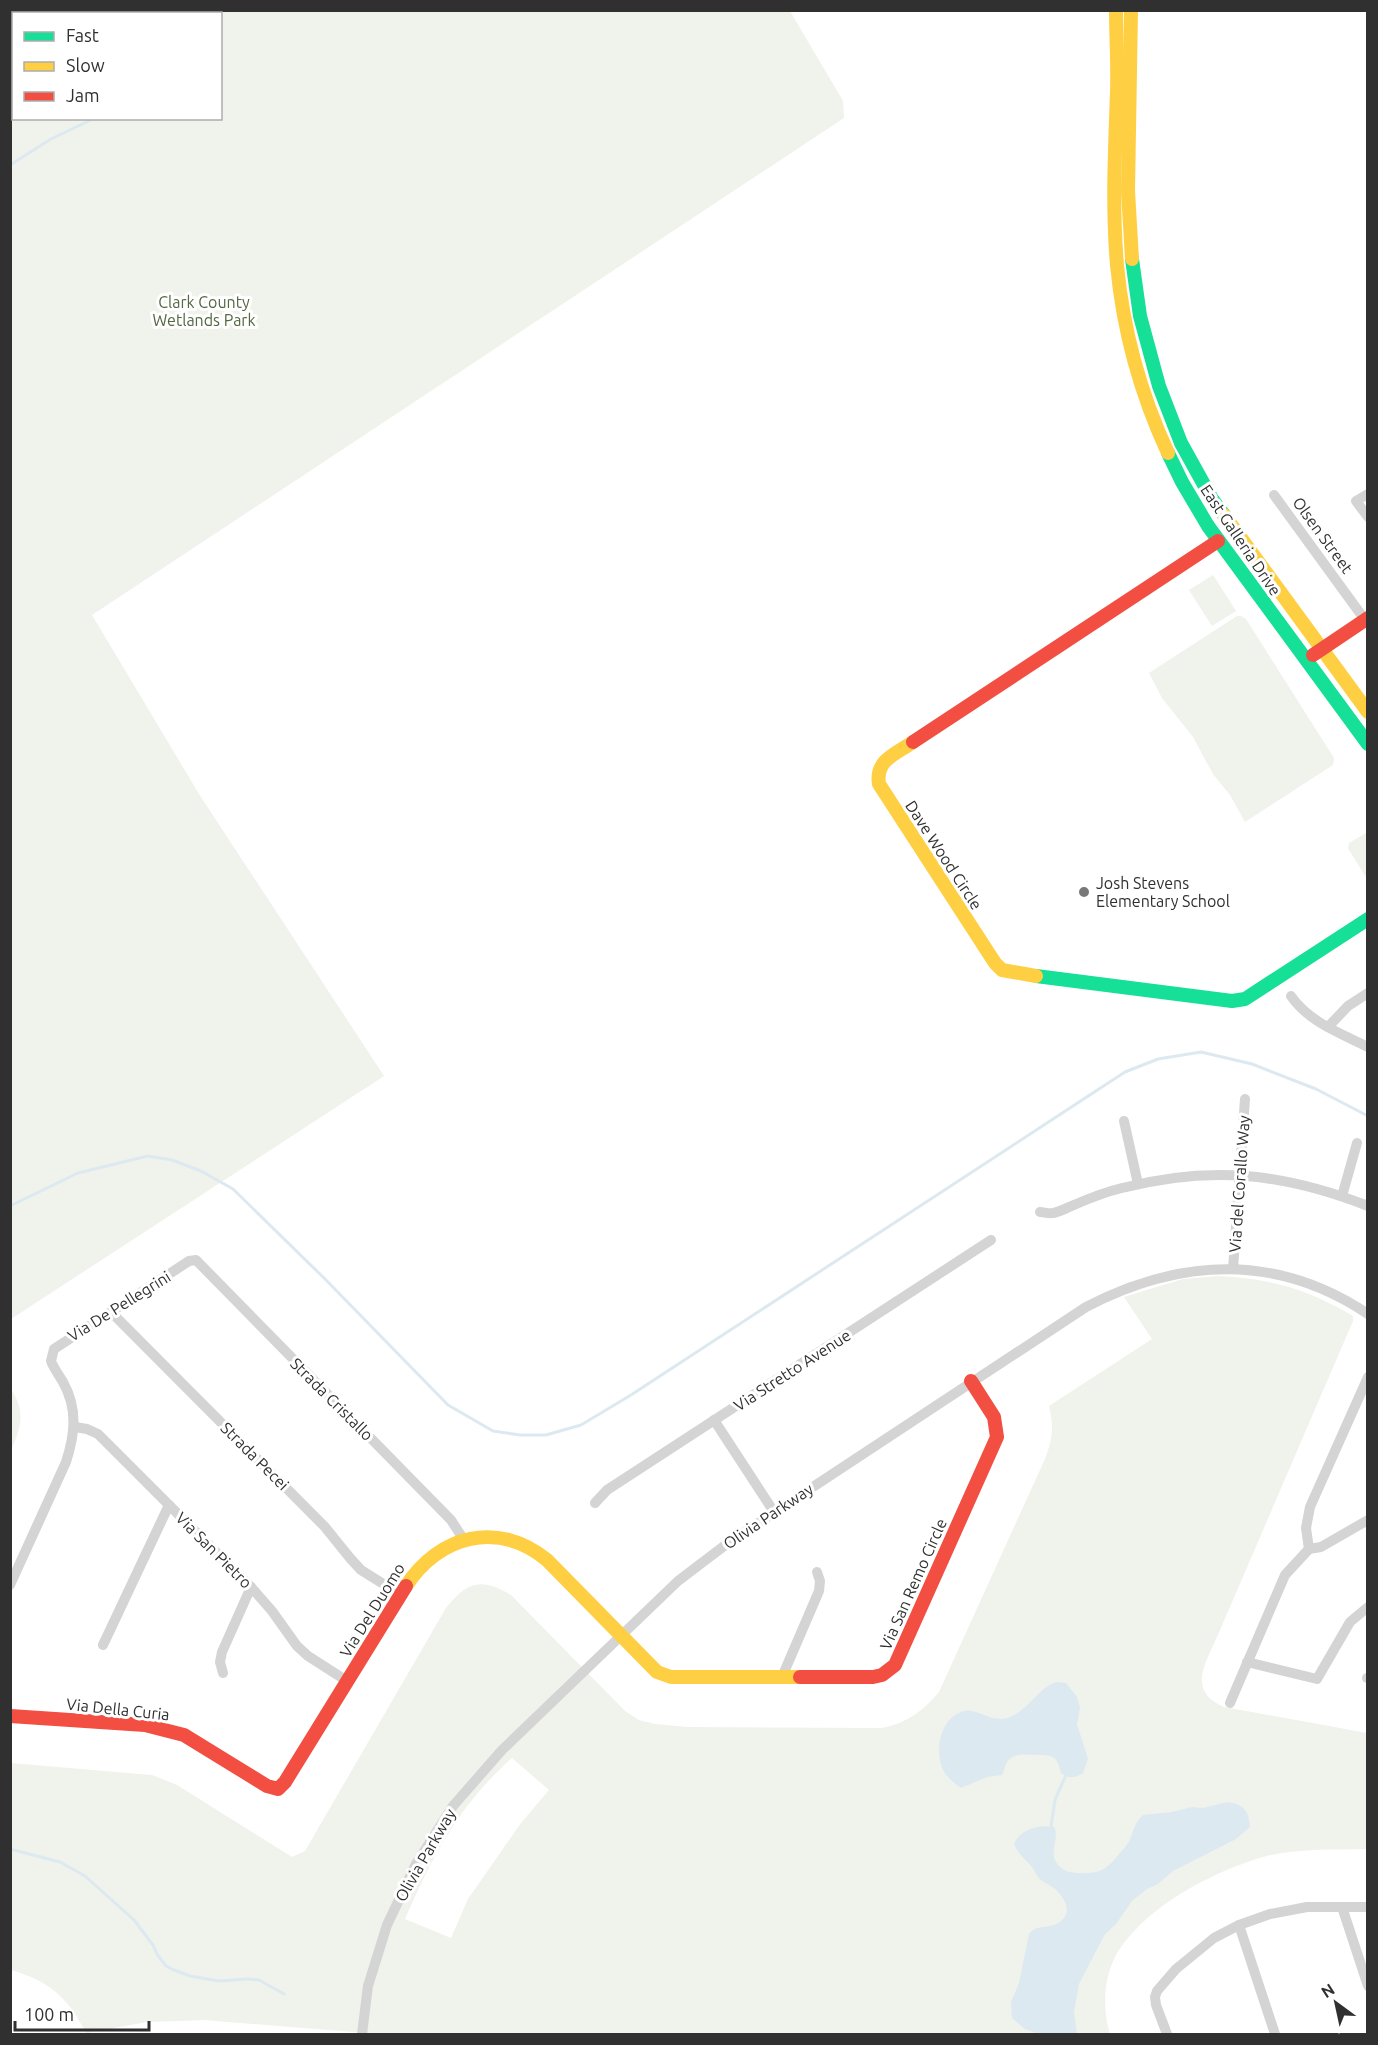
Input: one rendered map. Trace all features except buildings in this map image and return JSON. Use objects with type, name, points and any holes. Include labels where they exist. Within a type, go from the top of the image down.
[{"type":"street","name":"East Galleria Drive","points":[[1116,10],[1117,88],[1114,190],[1117,265],[1126,324],[1140,379],[1159,433],[1182,482],[1218,541],[1368,744]]},
{"type":"street","name":"East Galleria Drive","points":[[1131,10],[1128,191],[1131,257],[1140,316],[1159,386],[1178,434],[1212,499],[1368,712]]},
{"type":"street","points":[[1368,494],[1356,501],[1368,517]]},
{"type":"street","name":"Olsen Street","points":[[1274,495],[1367,621]]},
{"type":"street","points":[[1212,499],[1218,541]]},
{"type":"street","name":"Dave Wood Circle","points":[[1218,541],[882,763],[877,773],[879,784],[995,963],[1002,970],[1232,1001],[1245,999],[1368,919]]},
{"type":"street","points":[[1306,660],[1367,621]]},
{"type":"street","points":[[1328,1027],[1348,1006],[1368,993]]},
{"type":"street","points":[[1291,996],[1300,1008],[1316,1021],[1368,1047]]},
{"type":"street","name":"Via del Corallo Way","points":[[1233,1269],[1245,1099]]},
{"type":"street","points":[[1124,1121],[1138,1184]]},
{"type":"street","points":[[1342,1196],[1357,1143]]},
{"type":"street","points":[[1040,1212],[1052,1213],[1108,1191],[1138,1184],[1181,1176],[1211,1174],[1275,1178],[1342,1196],[1368,1206]]},
{"type":"street","name":"Via Stretto Avenue","points":[[595,1503],[607,1490],[991,1240]]},
{"type":"street","name":"Via De Pellegrini","points":[[75,1427],[74,1409],[69,1394],[51,1361],[54,1349],[189,1261],[196,1260]]},
{"type":"street","name":"Strada Cristallo","points":[[196,1260],[451,1520],[464,1540]]},
{"type":"street","name":"Olivia Parkway","points":[[362,2034],[369,1986],[387,1925],[434,1832],[476,1777],[502,1750],[697,1566],[971,1381],[1108,1295],[1174,1273],[1233,1269],[1268,1273],[1316,1286],[1368,1314]]},
{"type":"street","name":"Strada Pecei","points":[[112,1313],[325,1527],[362,1570],[401,1595]]},
{"type":"street","points":[[1309,1549],[1306,1528],[1310,1507],[1364,1400],[1368,1377]]},
{"type":"street","name":"Via San Remo Circle","points":[[621,1636],[657,1672],[670,1677],[873,1677],[882,1675],[896,1665],[997,1437],[994,1417],[971,1381]]},
{"type":"street","points":[[714,1420],[774,1512]]},
{"type":"street","points":[[10,1585],[66,1462],[75,1427]]},
{"type":"street","name":"Via San Pietro","points":[[75,1427],[98,1434],[251,1587],[272,1611],[297,1646],[308,1656],[347,1681]]},
{"type":"street","points":[[103,1645],[169,1505]]},
{"type":"street","points":[[1230,1703],[1285,1575],[1309,1549],[1321,1547],[1368,1520]]},
{"type":"street","name":"Via Del Duomo","points":[[278,1789],[285,1782],[401,1595],[426,1560],[448,1545],[464,1540],[494,1537],[525,1545],[549,1562],[621,1636]]},
{"type":"street","points":[[782,1677],[819,1591],[820,1581],[816,1572]]},
{"type":"street","points":[[223,1673],[220,1662],[222,1652],[251,1587]]},
{"type":"street","points":[[1247,1662],[1317,1679],[1350,1622],[1368,1607]]},
{"type":"street","name":"Via Della Curia","points":[[10,1716],[145,1725],[172,1730],[267,1786],[278,1789]]},
{"type":"street","points":[[1167,2034],[1155,1997],[1164,1982],[1176,1969],[1214,1938],[1239,1925],[1270,1914],[1307,1907],[1368,1906]]},
{"type":"street","points":[[1342,1907],[1368,1986]]},
{"type":"street","points":[[1239,1925],[1275,2034]]},
{"type":"green space","name":"Clark County Wetlands Park","points":[[11,10],[790,11],[843,101],[844,118],[92,615],[199,794],[384,1076],[11,1319]]},
{"type":"green space","points":[[1213,575],[1236,611],[1212,626],[1189,590]]},
{"type":"green space","points":[[1237,616],[1246,619],[1334,758],[1333,765],[1245,822],[1230,795],[1213,774],[1193,737],[1162,698],[1149,673]]},
{"type":"green space","points":[[1367,826],[1367,879],[1348,848],[1349,843],[1366,833]]},
{"type":"green space","points":[[1219,1276],[1273,1283],[1304,1292],[1353,1316],[1353,1321],[1208,1657],[1202,1676],[1202,1685],[1213,1701],[1224,1707],[1367,1733],[1367,1849],[1302,1851],[1263,1857],[1243,1863],[1203,1881],[1164,1905],[1132,1934],[1114,1960],[1107,1981],[1105,2003],[1110,2034],[378,2034],[204,2020],[147,2022],[86,2033],[72,2010],[56,1992],[36,1979],[11,1970],[10,1763],[152,1775],[177,1785],[292,1857],[305,1851],[446,1608],[461,1592],[475,1585],[491,1586],[511,1595],[625,1711],[639,1720],[688,1727],[882,1728],[907,1719],[927,1705],[939,1692],[1045,1459],[1052,1432],[1049,1406],[1152,1339],[1124,1297],[1183,1279]],"holes":[[[512,1758],[549,1790],[521,1823],[468,1899],[451,1938],[405,1919],[429,1867],[448,1834],[470,1802]]]},
{"type":"green space","points":[[11,1389],[19,1405],[20,1420],[11,1450]]},
{"type":"shaded area","points":[[1057,1682],[1066,1683],[1077,1697],[1080,1708],[1077,1724],[1088,1759],[1083,1773],[1075,1777],[1066,1776],[1061,1773],[1055,1759],[1045,1755],[1014,1756],[1006,1764],[1002,1775],[987,1777],[961,1788],[944,1772],[939,1747],[943,1730],[954,1716],[961,1712],[973,1711],[997,1719],[1010,1717],[1023,1709],[1045,1688]]},
{"type":"shaded area","points":[[1227,1802],[1241,1806],[1247,1812],[1250,1827],[1236,1839],[1173,1871],[1132,1901],[1116,1924],[1105,1934],[1079,1984],[1074,2012],[1077,2034],[1039,2034],[1025,2029],[1012,2018],[1011,2002],[1019,1983],[1029,1934],[1036,1929],[1058,1923],[1067,1911],[1062,1897],[1040,1879],[1022,1856],[1014,1844],[1017,1839],[1025,1831],[1036,1827],[1054,1827],[1056,1835],[1054,1858],[1058,1865],[1070,1872],[1093,1873],[1103,1870],[1115,1859],[1128,1843],[1136,1823],[1143,1815],[1192,1807],[1203,1808]]},
{"type":"waterway","points":[[25,10],[28,12]]},
{"type":"waterway","points":[[10,165],[51,139],[91,120]]},
{"type":"waterway","points":[[10,1206],[78,1173],[148,1156],[172,1160],[201,1171],[233,1189],[448,1405],[493,1431],[520,1435],[546,1435],[581,1425],[631,1395],[1125,1072],[1158,1059],[1201,1052],[1252,1064],[1316,1089],[1368,1116]]},
{"type":"waterway","points":[[1051,1826],[1055,1800],[1065,1777]]},
{"type":"waterway","points":[[10,1849],[60,1862],[85,1876],[134,1920],[166,1966],[190,1976],[219,1981],[259,1980],[284,1994]]},
{"type":"traffic: fast","points":[[1132,259],[1140,316],[1159,386],[1181,443],[1212,499],[1224,515]]},
{"type":"traffic: fast","points":[[1168,453],[1208,526],[1368,744]]},
{"type":"traffic: fast","points":[[1036,976],[1232,1001],[1245,999],[1368,919]]},
{"type":"traffic: slow","points":[[1116,10],[1114,200],[1117,265],[1124,313],[1135,361],[1149,408],[1168,453]]},
{"type":"traffic: slow","points":[[1131,10],[1128,191],[1132,259]]},
{"type":"traffic: slow","points":[[1224,515],[1368,712]]},
{"type":"traffic: slow","points":[[913,742],[888,758],[880,769],[879,784],[995,963],[1002,970],[1036,976]]},
{"type":"traffic: slow","points":[[406,1586],[435,1555],[452,1545],[470,1539],[490,1537],[509,1540],[547,1560],[657,1672],[671,1677],[800,1677]]},
{"type":"traffic: jam","points":[[913,742],[1218,541]]},
{"type":"traffic: jam","points":[[1313,655],[1368,618]]},
{"type":"traffic: jam","points":[[800,1677],[873,1677],[882,1675],[895,1665],[997,1437],[994,1417],[971,1381]]},
{"type":"traffic: jam","points":[[10,1716],[145,1725],[184,1735],[267,1786],[278,1789],[285,1782],[406,1586]]},
{"type":"place","name":"Josh Stevens Elementary School","points":[[1084,892]]}]
